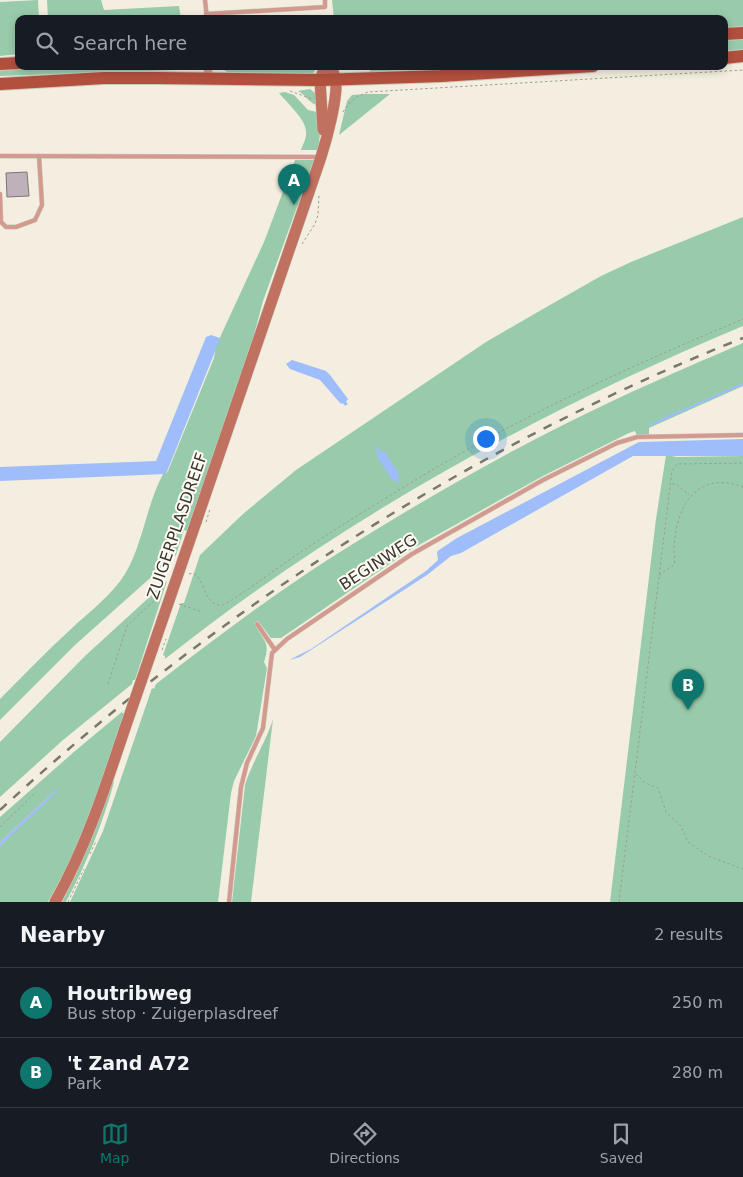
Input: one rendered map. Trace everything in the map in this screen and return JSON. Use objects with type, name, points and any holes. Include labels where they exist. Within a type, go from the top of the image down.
[{"type":"main road","points":[[728,34],[743,33]]},
{"type":"main road","points":[[728,58],[743,56]]},
{"type":"main road","points":[[0,64],[15,63]]},
{"type":"main road","name":"ZUIGERPLASDREEF","points":[[324,70],[320,80],[328,100]]},
{"type":"main road","name":"ZUIGERPLASDREEF","points":[[55,902],[72,871],[88,835],[321,157],[323,122],[328,100],[336,80],[332,70]]},
{"type":"main road","points":[[0,84],[208,72],[336,80],[532,70]]},
{"type":"lane","points":[[205,0],[206,15]]},
{"type":"lane","points":[[221,15],[325,8],[325,0]]},
{"type":"lane","points":[[0,156],[321,157]]},
{"type":"lane","points":[[0,194],[1,222],[6,227],[16,227],[34,220],[42,205],[39,156]]},
{"type":"lane","name":"BEGINWEG","points":[[275,650],[306,625],[412,554],[535,485],[617,443],[636,437],[743,435]]},
{"type":"lane","points":[[229,902],[241,787],[247,763],[263,728],[272,653],[275,650],[257,624]]},
{"type":"path","points":[[286,89],[306,98],[328,100],[348,105],[360,95],[368,92],[743,70]]},
{"type":"path","points":[[308,224],[314,226]]},
{"type":"path","points":[[187,575],[195,574],[200,579],[208,598],[216,605],[223,605],[367,509],[485,440],[587,388],[662,353],[743,319]]},
{"type":"path","points":[[619,902],[672,471],[677,464],[743,463]]},
{"type":"path","points":[[670,483],[676,484],[690,496]]},
{"type":"path","points":[[659,575],[674,565],[676,560],[674,548],[678,516],[690,496],[706,484],[733,483],[743,487]]},
{"type":"path","points":[[108,684],[127,626],[167,590]]},
{"type":"path","points":[[178,604],[202,612]]},
{"type":"path","points":[[634,773],[645,783],[658,788],[666,812],[680,826],[688,842],[708,856],[743,869]]},
{"type":"path","points":[[0,827],[35,794]]},
{"type":"green space","points":[[38,0],[39,15],[15,15],[15,54],[0,56],[0,2]]},
{"type":"green space","points":[[47,0],[101,0],[104,10],[179,6],[180,15],[48,15]]},
{"type":"green space","points":[[332,0],[743,0],[743,27],[728,28],[728,15],[334,15]]},
{"type":"green space","points":[[743,39],[743,51],[728,52],[728,40]]},
{"type":"green space","points":[[15,66],[15,70],[177,70],[0,76],[0,68]]},
{"type":"green space","points":[[224,70],[315,70],[313,73],[307,74],[229,73]]},
{"type":"green space","points":[[370,70],[406,70],[370,72]]},
{"type":"green space","points":[[310,89],[315,93],[320,106],[298,91]]},
{"type":"green space","points":[[285,92],[294,95],[308,110],[321,113],[318,150],[301,150],[306,136],[305,126],[279,93]]},
{"type":"green space","points":[[390,94],[339,135],[347,101],[352,95]]},
{"type":"green space","points":[[295,160],[314,160],[263,301],[250,350],[187,531],[184,530],[176,555],[75,645],[0,720],[0,699],[107,596],[125,574],[136,550],[157,486],[163,474],[166,474],[168,471],[214,358],[216,346],[264,242]]},
{"type":"green space","points":[[743,217],[743,326],[590,395],[442,473],[300,560],[232,608],[165,659],[163,655],[181,603],[184,603],[200,555],[243,514],[296,470],[486,342],[601,276]]},
{"type":"green space","points":[[743,343],[743,386],[649,428],[649,435],[637,436],[635,431],[629,433],[543,476],[410,550],[281,638],[271,638],[258,621],[254,623],[265,641],[267,650],[264,662],[267,668],[256,736],[234,781],[231,793],[218,902],[70,902],[103,831],[152,688],[154,689],[156,684],[269,599],[340,552],[425,500],[512,451],[571,421]]},
{"type":"green space","points":[[666,455],[677,457],[743,456],[743,902],[610,902],[656,519]]},
{"type":"green space","points":[[167,581],[135,680],[133,680],[132,684],[63,740],[0,797],[0,742],[85,656]]},
{"type":"green space","points":[[123,711],[122,713],[124,713],[115,739],[117,740],[93,810],[66,869],[48,902],[0,902],[0,846],[57,789],[0,842],[0,817]]},
{"type":"green space","points":[[273,719],[251,902],[232,902],[245,785]]},
{"type":"green space","points":[[112,781],[114,782],[110,797],[93,844],[66,902],[62,902],[77,872]]},
{"type":"water","points":[[211,335],[220,339],[166,474],[0,481],[0,467],[156,461],[206,337]]},
{"type":"water","points":[[292,360],[326,371],[348,399],[346,402],[348,404],[345,406],[340,403],[320,380],[290,369],[286,364]]},
{"type":"water","points":[[743,383],[743,385],[650,426],[649,424]]},
{"type":"water","points":[[743,439],[743,456],[633,456],[461,553],[451,556],[427,575],[300,657],[289,660],[311,649],[426,571],[438,560],[437,552],[457,538],[639,442]]},
{"type":"water","points":[[377,446],[381,452],[384,451],[400,475],[397,477],[399,481],[396,483],[394,479],[392,480],[376,455],[378,454],[375,447]]},
{"type":"water","points":[[57,789],[57,792],[0,846],[0,842]]},
{"type":"building","points":[[27,172],[29,196],[7,197],[6,173]]},
{"type":"railway","points":[[0,810],[83,737],[169,667],[258,602],[350,540],[445,483],[542,430],[641,381],[743,338]]},
{"type":"place","name":"Houtribweg","points":[[294,205]]},
{"type":"place","name":"'t Zand A72","points":[[688,710]]}]
